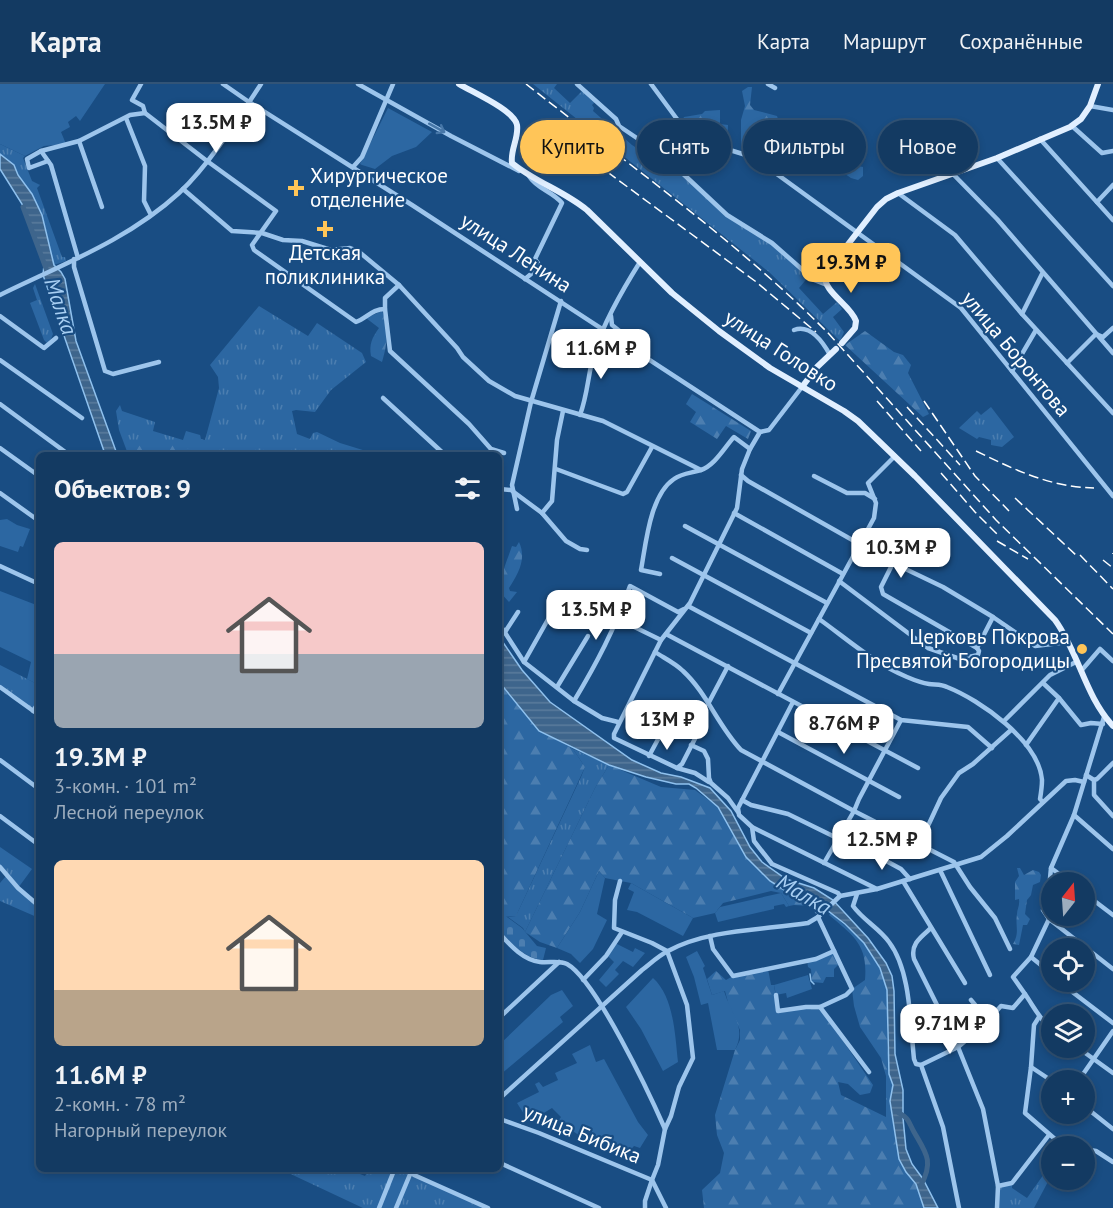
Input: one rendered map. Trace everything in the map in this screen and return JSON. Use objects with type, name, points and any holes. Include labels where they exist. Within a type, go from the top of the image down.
[{"type":"main road","points":[[459,84],[511,115],[517,124],[512,163],[520,168]]},
{"type":"main road","points":[[978,165],[1071,126],[1081,119],[1090,106],[1098,84]]},
{"type":"main road","name":"улица Головко","points":[[528,174],[573,198],[672,293],[718,331],[802,387],[851,415],[895,456],[1055,620],[1103,720],[1113,727]]},
{"type":"main road","points":[[842,343],[855,328],[856,321],[852,313],[826,285],[824,278],[826,271],[856,232],[886,199],[953,174]]},
{"type":"main road","points":[[802,387],[836,349]]},
{"type":"street","points":[[128,116],[134,109],[133,100],[141,84]]},
{"type":"street","name":"улица Ленина","points":[[224,84],[760,432]]},
{"type":"street","points":[[0,295],[105,244],[151,215],[183,189],[207,161],[261,84]]},
{"type":"street","name":"улица Головко","points":[[358,84],[471,147],[520,170]]},
{"type":"street","points":[[353,167],[362,157],[393,84]]},
{"type":"street","points":[[577,84],[616,119],[619,126],[637,138]]},
{"type":"street","points":[[651,84],[678,120]]},
{"type":"street","points":[[768,84],[775,88]]},
{"type":"street","points":[[133,100],[143,106],[145,113],[276,211],[252,245],[258,253],[356,321],[378,309],[385,309]]},
{"type":"street","points":[[1090,106],[1113,110]]},
{"type":"street","points":[[48,161],[29,168],[27,159],[42,151],[79,141],[128,116],[145,113]]},
{"type":"street","points":[[128,116],[145,166],[144,201],[151,215]]},
{"type":"street","points":[[1071,126],[1102,153],[1113,151]]},
{"type":"street","points":[[1040,139],[1113,220]]},
{"type":"street","points":[[79,141],[102,207]]},
{"type":"street","name":"улица Боронтова","points":[[731,150],[763,164],[961,309],[1113,496]]},
{"type":"street","points":[[42,151],[48,161],[76,259],[74,267],[105,371],[113,374],[159,362]]},
{"type":"street","points":[[997,158],[1113,286]]},
{"type":"street","points":[[525,279],[538,262],[535,258],[562,203],[555,195],[534,184],[528,174]]},
{"type":"street","points":[[684,174],[727,215],[772,243],[814,280],[826,285]]},
{"type":"street","points":[[953,174],[997,219],[1042,274],[1113,353]]},
{"type":"street","points":[[1097,202],[1113,185]]},
{"type":"street","points":[[183,189],[232,231],[262,232],[283,240],[302,242],[324,249],[358,250],[399,285],[463,357],[489,381],[531,402],[615,426],[652,447],[701,470]]},
{"type":"street","points":[[898,193],[955,235],[1036,330],[1113,413]]},
{"type":"street","points":[[580,415],[587,392],[594,352],[603,329],[640,262]]},
{"type":"street","points":[[1022,314],[1042,274]]},
{"type":"street","points":[[399,285],[385,298],[390,351],[469,424],[491,449],[501,452]]},
{"type":"street","points":[[517,509],[512,485],[531,402],[561,301]]},
{"type":"street","points":[[612,313],[612,325],[636,344],[635,350]]},
{"type":"street","points":[[0,316],[44,348],[56,338]]},
{"type":"street","points":[[794,330],[801,328],[812,333],[830,354]]},
{"type":"street","points":[[1096,334],[1103,337],[1113,328]]},
{"type":"street","points":[[1012,371],[1036,330]]},
{"type":"street","points":[[1068,363],[1096,334]]},
{"type":"street","points":[[0,360],[82,418]]},
{"type":"street","points":[[802,387],[769,430],[760,432],[750,449],[741,475],[739,500],[734,513],[688,607],[661,640],[614,730],[614,738],[649,756],[694,773],[711,783],[728,798],[752,827],[877,889]]},
{"type":"street","points":[[383,398],[442,452]]},
{"type":"street","points":[[0,404],[65,452]]},
{"type":"street","points":[[542,513],[552,501],[557,440],[563,411]]},
{"type":"street","points":[[660,574],[641,570],[654,508],[662,492],[673,479],[710,465],[734,437],[750,449]]},
{"type":"street","points":[[556,469],[623,494],[627,492],[652,447]]},
{"type":"street","points":[[0,448],[36,474]]},
{"type":"street","points":[[778,694],[874,518],[875,499],[868,483],[895,456]]},
{"type":"street","points":[[741,475],[748,482],[993,616],[1035,646],[1060,643],[1066,639]]},
{"type":"street","points":[[814,476],[847,492],[865,493],[875,499]]},
{"type":"street","points":[[502,489],[510,489],[542,513],[566,541],[586,550]]},
{"type":"street","points":[[0,493],[36,519]]},
{"type":"street","points":[[734,513],[843,574]]},
{"type":"street","points":[[685,526],[827,603]]},
{"type":"street","points":[[672,558],[811,633]]},
{"type":"street","points":[[839,581],[937,652],[960,659],[978,655],[979,651],[976,648],[883,594],[881,587],[893,563]]},
{"type":"street","points":[[0,566],[36,583]]},
{"type":"street","points":[[574,701],[603,652],[630,586],[678,612],[688,607]]},
{"type":"street","points":[[688,607],[901,720],[968,727],[992,748]]},
{"type":"street","points":[[524,662],[555,608]]},
{"type":"street","points":[[505,632],[518,612]]},
{"type":"street","points":[[976,648],[993,616]]},
{"type":"street","points":[[618,619],[661,640]]},
{"type":"street","points":[[819,619],[885,666],[928,684],[944,685],[972,698],[1004,721],[1026,745],[1040,773],[1040,799],[1043,802]]},
{"type":"street","points":[[502,628],[516,653],[524,662],[574,701],[602,718],[618,722]]},
{"type":"street","points":[[666,634],[918,768]]},
{"type":"street","points":[[557,687],[588,636]]},
{"type":"street","points":[[1081,671],[1100,649],[1113,661]]},
{"type":"street","points":[[655,652],[682,670],[708,704],[727,736],[741,750],[954,862],[970,887],[995,918],[1010,949]]},
{"type":"street","points":[[1004,721],[1043,683],[1059,670],[1076,662]]},
{"type":"street","points":[[708,704],[728,666]]},
{"type":"street","points":[[1043,683],[1059,698],[1081,725],[1103,720],[1074,815],[1051,872]]},
{"type":"street","points":[[0,687],[36,713]]},
{"type":"street","points":[[1026,745],[1059,698]]},
{"type":"street","points":[[738,810],[793,702]]},
{"type":"street","points":[[649,756],[677,704]]},
{"type":"street","points":[[33,711],[36,706]]},
{"type":"street","points":[[824,863],[839,839],[901,720]]},
{"type":"street","points":[[677,768],[682,764],[702,725]]},
{"type":"street","points":[[1100,734],[1106,728],[1113,727]]},
{"type":"street","points":[[920,843],[937,805],[959,773],[973,764],[1011,730]]},
{"type":"street","points":[[778,732],[899,797]]},
{"type":"street","points":[[691,745],[704,751],[708,759],[711,783]]},
{"type":"street","points":[[0,760],[36,787]]},
{"type":"street","points":[[1094,780],[1110,771],[1113,763]]},
{"type":"street","points":[[1086,775],[1094,780]]},
{"type":"street","points":[[1094,780],[1094,795],[1113,816]]},
{"type":"street","points":[[502,1096],[667,951],[687,941],[710,936],[808,923],[840,896],[877,889],[978,858],[991,850],[1066,781],[1084,782]]},
{"type":"street","points":[[742,800],[751,805],[788,814],[839,839]]},
{"type":"street","points":[[1074,815],[1113,849]]},
{"type":"street","points":[[0,816],[36,843]]},
{"type":"street","points":[[752,827],[754,841],[772,864],[800,875],[840,896]]},
{"type":"street","points":[[866,850],[901,869],[910,879]]},
{"type":"street","points":[[0,867],[18,888],[36,903]]},
{"type":"street","points":[[1051,868],[1056,872]]},
{"type":"street","points":[[940,870],[990,975]]},
{"type":"street","points":[[620,881],[615,900],[614,928],[667,951],[687,1005],[693,1058],[679,1087],[665,1129],[658,1165],[645,1201],[645,1208]]},
{"type":"street","points":[[903,881],[965,983]]},
{"type":"street","points":[[857,894],[853,906],[882,933],[901,962],[916,1064],[921,1065],[958,1047],[982,1028],[1001,1006],[1013,1008],[1025,994]]},
{"type":"street","points":[[1095,901],[1113,915]]},
{"type":"street","points":[[776,995],[778,1011],[806,1006],[820,1007],[846,995],[852,989],[820,915]]},
{"type":"street","points":[[998,1186],[1012,1184],[1049,1135],[1025,1113],[1034,1025],[1039,1017],[1038,1011],[1013,977],[1031,957],[1046,926]]},
{"type":"street","points":[[1058,926],[1113,969]]},
{"type":"street","points":[[931,928],[915,944],[913,956],[958,1047],[983,1108],[998,1186],[997,1208]]},
{"type":"street","points":[[583,980],[606,956],[622,932]]},
{"type":"street","points":[[710,936],[713,949],[733,976],[816,958],[834,951]]},
{"type":"street","points":[[502,938],[518,952],[534,961],[568,964],[583,980],[602,1007],[638,1072],[665,1129]]},
{"type":"street","points":[[1031,957],[1041,965]]},
{"type":"street","points":[[502,1015],[559,962]]},
{"type":"street","points":[[1072,992],[1113,1023]]},
{"type":"street","points":[[971,1000],[981,1012],[976,1020],[982,1028]]},
{"type":"street","points":[[820,1007],[869,1072]]},
{"type":"street","points":[[1095,1055],[1113,1031]]},
{"type":"street","points":[[1085,1070],[1093,1058],[1113,1073]]},
{"type":"street","points":[[921,1065],[943,1127],[959,1208]]},
{"type":"street","points":[[1031,1067],[1041,1074]]},
{"type":"street","points":[[1095,1115],[1113,1129]]},
{"type":"street","name":"улица Бибика","points":[[502,1120],[540,1133],[652,1180]]},
{"type":"street","points":[[1095,1151],[1113,1162]]},
{"type":"street","points":[[502,1164],[599,1208]]},
{"type":"street","points":[[379,1208],[393,1172]]},
{"type":"street","points":[[396,1208],[412,1172],[488,1208]]},
{"type":"street","points":[[652,1180],[666,1208]]},
{"type":"green space","points":[[0,84],[105,84],[80,121],[76,116],[68,122],[70,127],[61,132],[66,144],[44,146],[25,156],[0,144]]},
{"type":"green space","points":[[533,84],[557,84],[554,88],[570,103],[583,90],[596,101],[592,105],[593,111],[603,120],[578,120]]},
{"type":"green space","points":[[752,87],[750,105],[754,110],[777,116],[778,120],[743,120],[743,151],[741,120],[745,106],[742,91]]},
{"type":"green space","points":[[388,108],[432,132],[416,147],[392,156],[375,169],[362,165],[360,164]]},
{"type":"green space","points":[[720,110],[720,120],[683,120],[684,117],[702,114],[705,111]]},
{"type":"green space","points":[[625,139],[637,148],[637,167],[625,157]]},
{"type":"green space","points":[[0,144],[25,156],[23,158],[32,181],[40,185],[37,188],[62,257],[65,257],[66,261],[54,265],[44,221],[35,200],[14,165],[0,154]]},
{"type":"green space","points":[[646,174],[683,174],[730,215],[780,250],[809,276],[799,288],[823,314],[837,302],[842,309],[833,317],[844,332],[840,341],[769,272]]},
{"type":"green space","points":[[845,174],[863,174],[858,180]]},
{"type":"green space","points":[[35,284],[53,334],[47,343],[30,303],[37,300],[33,288]]},
{"type":"green space","points":[[259,306],[308,336],[317,323],[362,353],[366,362],[331,390],[315,412],[292,411],[297,434],[310,439],[313,433],[317,432],[366,452],[127,452],[119,430],[116,411],[120,405],[122,411],[155,422],[153,431],[183,440],[186,431],[200,435],[201,439],[205,440],[219,388],[218,377],[210,365]]},
{"type":"green space","points":[[382,311],[387,336],[382,362],[371,356],[370,352],[372,341],[379,328],[366,318]]},
{"type":"green space","points":[[865,331],[894,352],[903,355],[911,365],[908,373],[929,414],[923,417],[845,345]]},
{"type":"green space","points":[[692,394],[751,431],[748,439],[726,426],[717,439],[690,422],[696,412],[686,404]]},
{"type":"green space","points":[[991,407],[1014,437],[1002,447],[991,445],[991,440],[979,437],[977,439],[959,428],[977,411],[981,415]]},
{"type":"green space","points":[[154,440],[203,452],[135,452],[132,448]]},
{"type":"green space","points":[[7,519],[30,529],[23,547],[20,546],[18,552],[0,546],[0,520]]},
{"type":"green space","points":[[519,542],[522,560],[509,588],[510,591],[517,592],[509,602],[502,594],[502,577],[512,546],[516,547]]},
{"type":"green space","points":[[0,591],[36,605],[36,684],[27,679],[31,662],[0,647]]},
{"type":"green space","points":[[0,665],[36,683],[36,706],[33,711],[0,687]]},
{"type":"green space","points":[[502,686],[512,699],[557,740],[573,749],[585,767],[516,916],[502,917]]},
{"type":"green space","points":[[573,749],[609,765],[595,788],[525,932],[508,917],[516,916],[585,767]]},
{"type":"green space","points":[[609,765],[661,787],[695,790],[718,807],[746,857],[800,899],[805,898],[824,908],[816,914],[810,906],[789,906],[781,893],[771,891],[723,903],[715,913],[693,918],[631,883],[605,878],[599,871],[580,912],[557,948],[540,942],[525,932],[595,788]]},
{"type":"green space","points":[[0,847],[32,869],[18,888],[36,903],[36,917],[0,901],[0,883],[6,876],[0,865]]},
{"type":"green space","points":[[1017,868],[1020,868],[1024,875],[1033,870],[1041,875],[1040,882],[1033,885],[1031,895],[1027,900],[1025,914],[1030,919],[1027,925],[1023,925],[1019,945],[1013,944],[1017,933],[1019,904],[1019,899],[1015,900],[1015,882],[1019,876]]},
{"type":"green space","points":[[599,871],[605,878],[597,914],[607,920],[593,949],[580,963],[571,954],[557,948],[580,912]]},
{"type":"green space","points":[[631,883],[693,918],[683,936],[637,912],[627,910],[634,892],[628,889]]},
{"type":"green space","points":[[781,893],[789,906],[786,907],[784,904],[774,906],[774,909],[718,922],[715,913],[720,907]]},
{"type":"green space","points":[[502,913],[522,928],[537,946],[546,948],[543,960],[530,957],[502,933]]},
{"type":"green space","points":[[831,913],[864,943],[880,968],[887,990],[887,1047],[893,1085],[890,1101],[899,1159],[916,1184],[924,1208],[704,1208],[702,1190],[720,1173],[724,1153],[717,1135],[715,1115],[740,1040],[740,1030],[725,991],[712,995],[707,979],[716,971],[726,980],[733,976],[768,969],[771,985],[774,985],[778,1011],[820,1007],[873,1085],[870,1093],[860,1095],[848,1084],[838,1082],[841,1095],[886,1117],[886,1076],[881,1058],[860,1027],[854,1006],[852,989],[865,980],[862,950],[846,929],[829,915]]},
{"type":"green space","points":[[615,943],[633,952],[635,948],[645,953],[633,967],[623,961],[615,970],[619,974],[606,987],[599,980],[614,962],[608,956]]},
{"type":"green space","points":[[697,951],[705,966],[703,968],[712,995],[724,991],[737,1020],[739,1034],[735,1050],[717,1050],[708,1003],[701,1005],[686,957]]},
{"type":"green space","points":[[834,951],[840,963],[834,969],[834,977],[826,977],[823,983],[812,982],[811,969],[808,967],[807,960]]},
{"type":"green space","points":[[808,975],[812,989],[787,998],[786,993],[776,995],[774,985]]},
{"type":"green space","points":[[653,978],[665,995],[676,1040],[678,1062],[663,1071],[641,1029],[626,1007]]},
{"type":"green space","points":[[562,990],[573,1006],[560,1017],[563,1022],[502,1073],[502,1042],[551,995]]},
{"type":"green space","points":[[590,1045],[596,1062],[604,1059],[638,1122],[648,1135],[640,1148],[634,1146],[627,1154],[607,1136],[600,1143],[589,1132],[583,1138],[558,1121],[561,1117],[552,1108],[529,1122],[517,1103],[539,1092],[535,1084],[539,1082],[543,1087],[558,1080],[555,1073],[577,1063],[572,1054]]},
{"type":"green space","points":[[286,1172],[355,1172],[365,1176],[367,1172],[411,1172],[488,1208],[363,1208]]},
{"type":"green space","points":[[1041,1178],[1041,1190],[1044,1190],[1034,1208],[997,1208],[998,1186],[1012,1183],[1012,1188],[1027,1198]]},
{"type":"water","points":[[0,154],[14,165],[42,215],[54,265],[65,279],[76,341],[116,452],[104,452],[43,275],[44,265],[22,204],[0,169]]},
{"type":"water","points":[[502,641],[522,670],[550,702],[632,760],[661,773],[681,777],[710,788],[731,811],[750,847],[762,862],[786,879],[814,888],[833,900],[868,938],[886,963],[892,976],[895,1054],[903,1090],[906,1149],[912,1164],[923,1179],[938,1208],[924,1208],[916,1184],[899,1159],[890,1101],[893,1085],[889,1074],[887,990],[880,968],[864,943],[845,924],[819,904],[805,898],[795,897],[770,881],[746,857],[718,807],[696,788],[689,784],[676,784],[646,777],[609,765],[539,731],[502,685]]},
{"type":"waterway","name":"Малка","points":[[23,207],[47,271]]},
{"type":"waterway","points":[[810,974],[814,984]]},
{"type":"waterway","points":[[899,1113],[908,1121],[927,1157],[927,1170],[921,1185]]},
{"type":"railway","points":[[526,84],[682,204],[794,300],[829,334],[996,520],[1113,634]]},
{"type":"railway","points":[[610,174],[755,281],[816,332]]},
{"type":"railway","points":[[877,401],[921,451]]},
{"type":"railway","points":[[924,401],[975,476],[1009,511]]},
{"type":"railway","points":[[907,407],[960,465]]},
{"type":"railway","points":[[976,451],[1019,471],[1048,481],[1094,488]]},
{"type":"railway","points":[[941,473],[998,535]]},
{"type":"railway","points":[[1015,498],[1078,557]]},
{"type":"railway","points":[[997,541],[1028,559]]},
{"type":"railway","points":[[1080,555],[1113,589]]},
{"type":"railway","points":[[1103,560],[1113,568]]},
{"type":"place","name":"Хирургическое отделение","points":[[296,188]]},
{"type":"place","name":"Детская поликлиника","points":[[325,229]]},
{"type":"place","name":"Церковь Покрова Пресвятой Богородицы","points":[[1082,649]]}]
